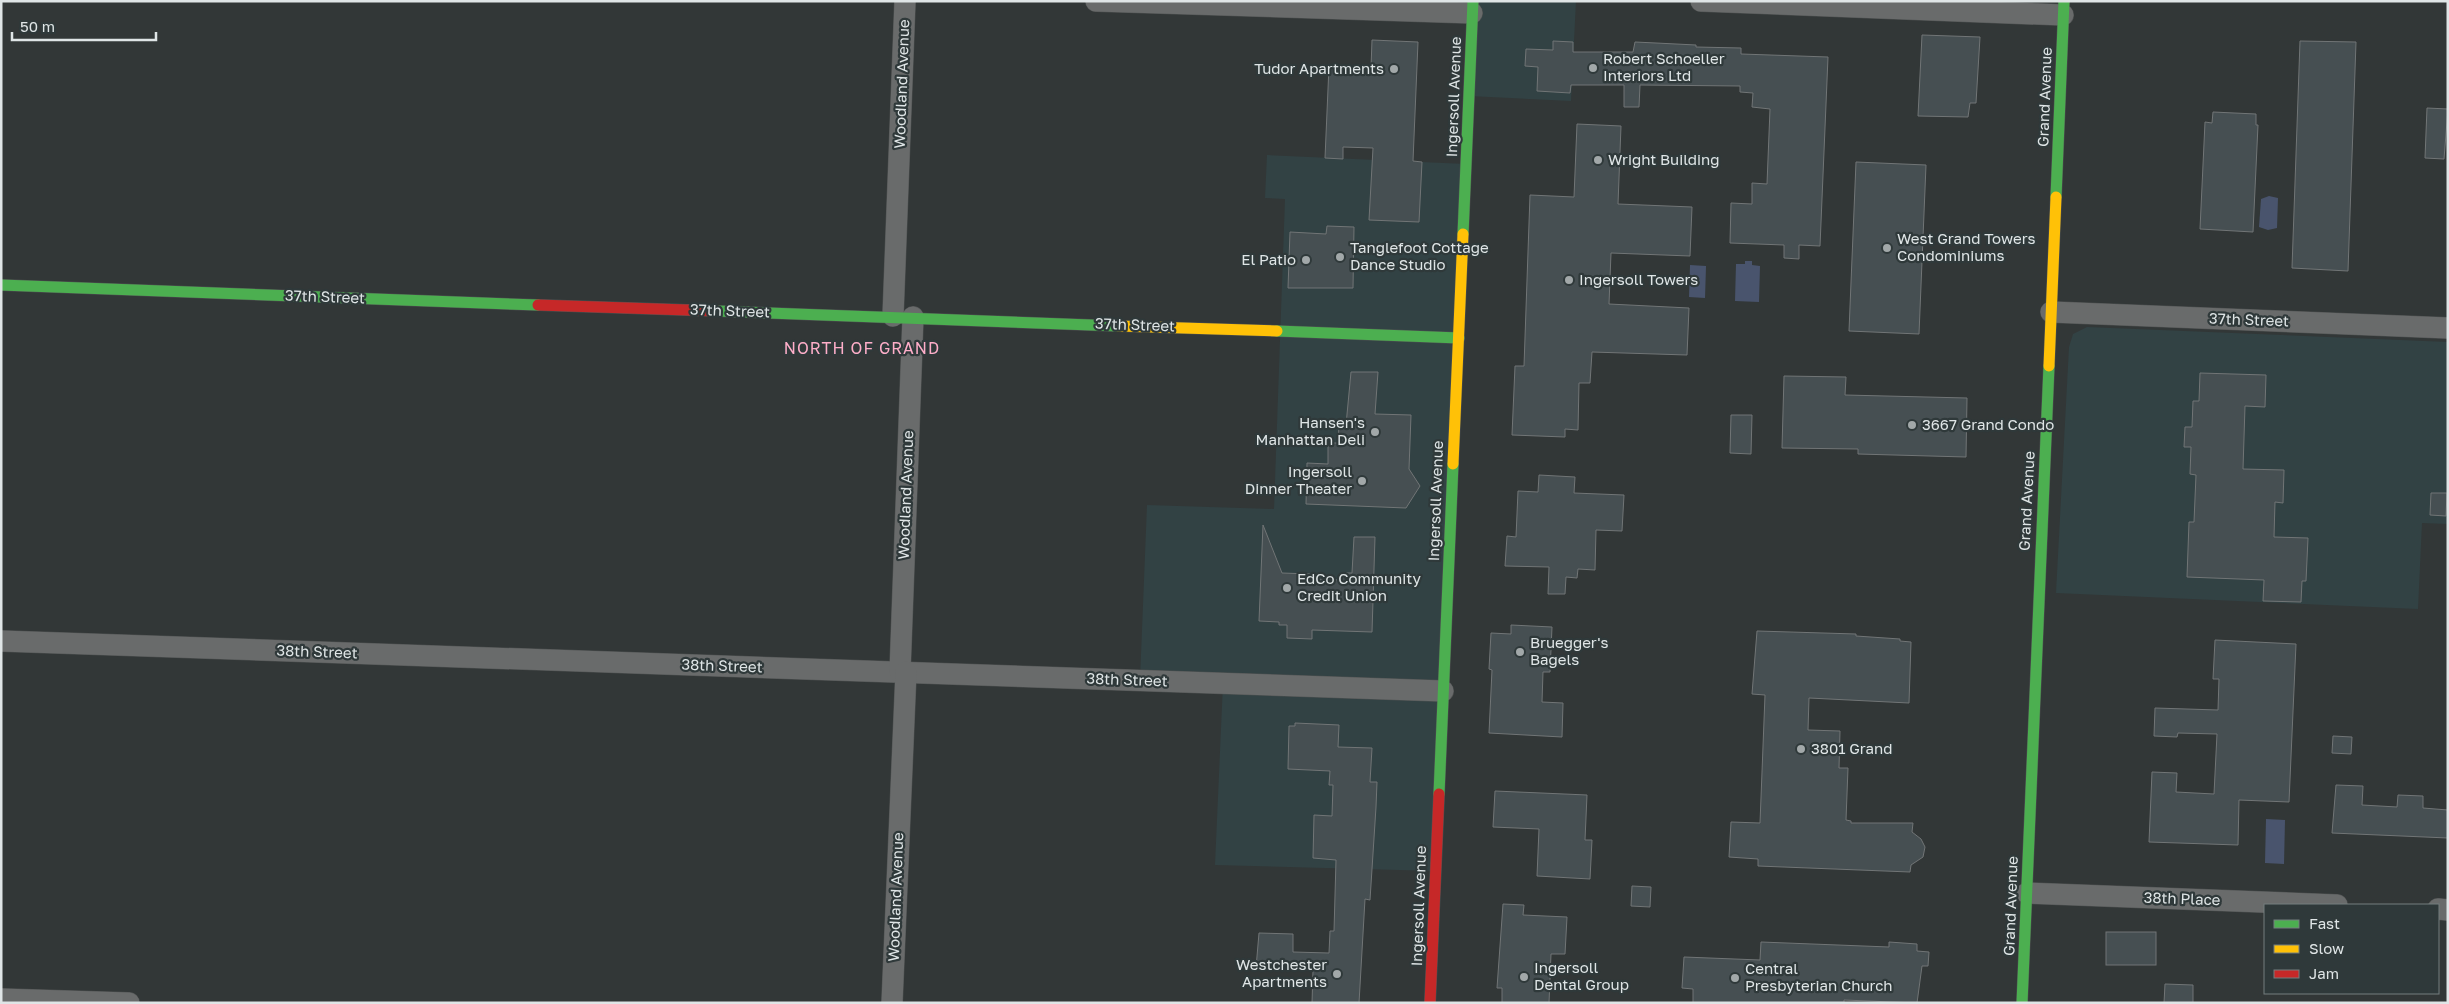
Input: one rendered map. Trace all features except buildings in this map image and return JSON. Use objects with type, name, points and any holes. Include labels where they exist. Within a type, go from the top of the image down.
[{"type":"main road","name":"Ingersoll Avenue","points":[[1430,1003],[1473,7]]},
{"type":"main road","name":"Grand Avenue","points":[[2022,1003],[2064,8]]},
{"type":"main road","name":"37th Street","points":[[1,285],[1459,338]]},
{"type":"street","name":"Woodland Avenue","points":[[892,1003],[903,672],[905,1]]},
{"type":"street","points":[[1096,1],[1473,7]]},
{"type":"street","points":[[1701,1],[2064,8]]},
{"type":"street","name":"37th Street","points":[[2050,312],[2448,328]]},
{"type":"street","name":"38th Street","points":[[1,641],[1443,691]]},
{"type":"street","name":"38th Place","points":[[2027,893],[2312,904]]},
{"type":"street","points":[[1,999],[129,1003]]},
{"type":"shaded area","points":[[1283,1],[1576,1],[1571,101],[1469,96],[1472,13]]},
{"type":"shaded area","points":[[1267,155],[1466,164],[1436,871],[1215,865],[1223,683],[1140,680],[1147,505],[1274,509],[1285,199],[1265,198]]},
{"type":"shaded area","points":[[2087,327],[2448,342],[2448,524],[2422,523],[2418,609],[2056,593],[2069,347],[2073,334]]},
{"type":"water","points":[[2269,196],[2278,198],[2277,228],[2268,230],[2259,227],[2261,199]]},
{"type":"water","points":[[1745,261],[1752,261],[1752,265],[1760,266],[1759,302],[1735,301],[1736,264],[1745,264]]},
{"type":"water","points":[[1690,265],[1706,266],[1705,298],[1689,297]]},
{"type":"water","points":[[2266,819],[2285,820],[2284,864],[2265,863]]},
{"type":"traffic: fast","points":[[1463,234],[1473,1]]},
{"type":"traffic: fast","points":[[2056,197],[2064,1]]},
{"type":"traffic: fast","points":[[1,285],[538,305]]},
{"type":"traffic: fast","points":[[717,311],[1118,326]]},
{"type":"traffic: fast","points":[[1277,331],[1459,338]]},
{"type":"traffic: fast","points":[[2022,1003],[2049,366]]},
{"type":"traffic: fast","points":[[1439,794],[1453,464]]},
{"type":"traffic: slow","points":[[2049,366],[2056,197]]},
{"type":"traffic: slow","points":[[1453,464],[1463,234]]},
{"type":"traffic: slow","points":[[1118,326],[1277,331]]},
{"type":"traffic: jam","points":[[538,305],[717,311]]},
{"type":"traffic: jam","points":[[1430,1003],[1439,794]]},
{"type":"place","name":"Robert Schoeller Interiors Ltd","points":[[1593,68]]},
{"type":"place","name":"Tudor Apartments","points":[[1394,69]]},
{"type":"place","name":"Wright Building","points":[[1598,160]]},
{"type":"place","name":"West Grand Towers Condominiums","points":[[1887,248]]},
{"type":"place","name":"Tanglefoot Cottage Dance Studio","points":[[1340,257]]},
{"type":"place","name":"El Patio","points":[[1306,260]]},
{"type":"place","name":"Ingersoll Towers","points":[[1569,280]]},
{"type":"place","name":"3667 Grand Condo","points":[[1912,425]]},
{"type":"place","name":"Hansen's Manhattan Deli","points":[[1375,432]]},
{"type":"place","name":"Ingersoll Dinner Theater","points":[[1362,481]]},
{"type":"place","name":"EdCo Community Credit Union","points":[[1287,588]]},
{"type":"place","name":"Bruegger's Bagels","points":[[1520,652]]},
{"type":"place","name":"3801 Grand","points":[[1801,749]]},
{"type":"place","name":"Westchester Apartments","points":[[1337,974]]},
{"type":"place","name":"Ingersoll Dental Group","points":[[1524,977]]},
{"type":"place","name":"Central Presbyterian Church","points":[[1735,978]]},
{"type":"district","name":"NORTH OF GRAND","points":[[862,348]]}]
